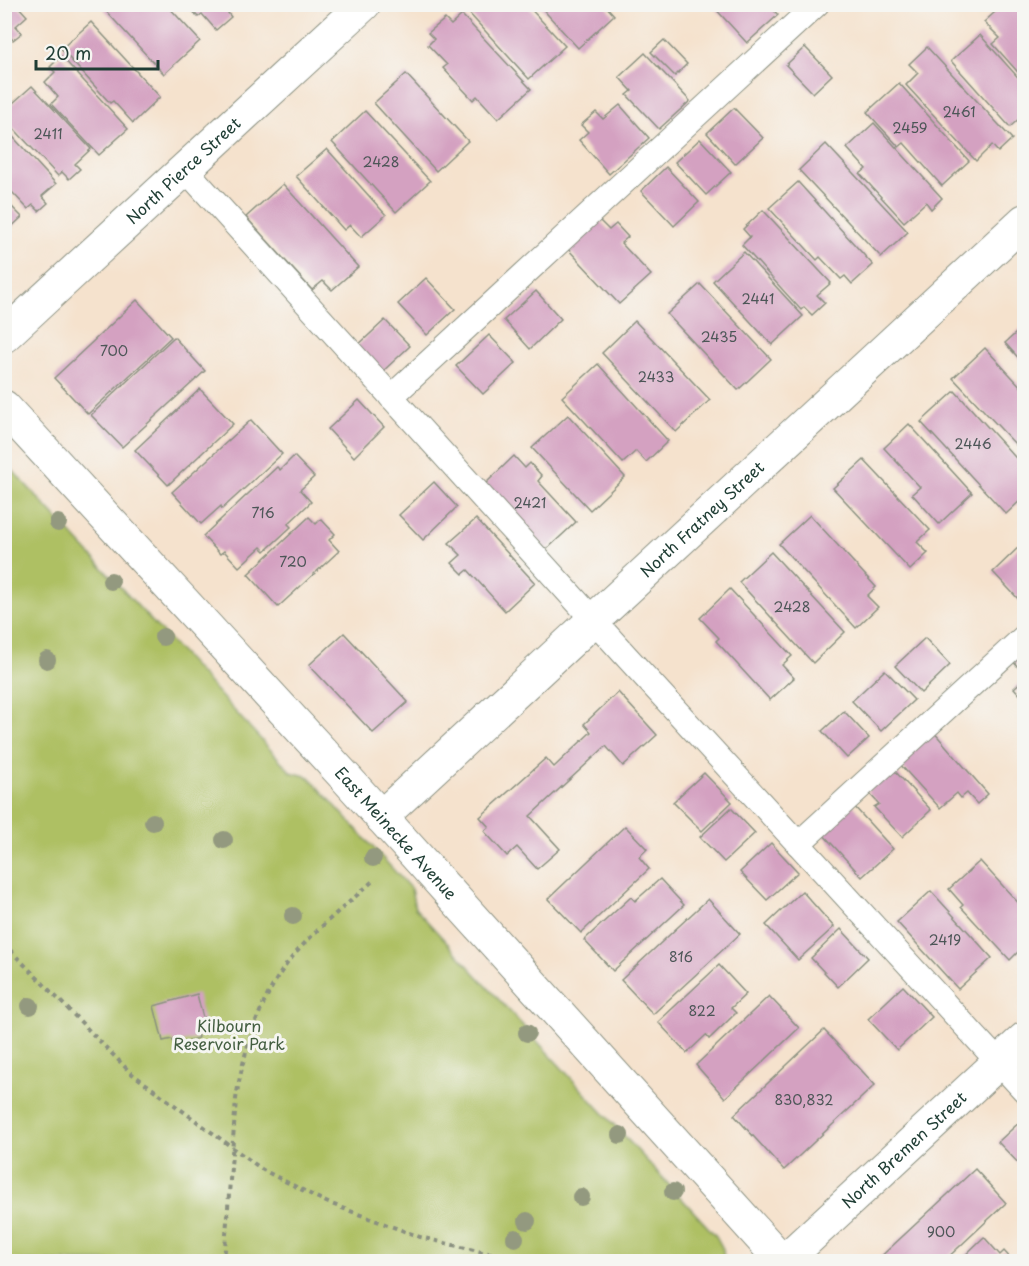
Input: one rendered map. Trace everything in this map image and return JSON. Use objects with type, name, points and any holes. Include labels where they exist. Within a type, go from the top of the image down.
[{"type":"street","name":"North Pierce Street","points":[[4,336],[364,4]]},
{"type":"street","name":"North Fratney Street","points":[[381,817],[1024,221]]},
{"type":"street","name":"East Meinecke Avenue","points":[[4,407],[381,817],[783,1262]]},
{"type":"street","name":"North Bremen Street","points":[[783,1262],[1024,1039]]},
{"type":"lane","points":[[391,397],[817,4]]},
{"type":"lane","points":[[185,169],[593,620],[1024,1090]]},
{"type":"lane","points":[[798,844],[1024,637]]},
{"type":"path","points":[[224,1262],[240,1072],[254,1028],[277,979],[294,955],[375,879]]},
{"type":"path","points":[[4,944],[131,1073],[262,1170],[286,1183],[369,1219],[452,1246],[555,1262]]},
{"type":"path","points":[[4,1250],[10,1262]]},
{"type":"path","points":[[690,1262],[718,1260]]},
{"type":"green space","name":"Kilbourn Reservoir Park","points":[[4,461],[291,772],[309,777],[411,889],[415,908],[716,1236],[723,1249],[724,1261],[5,1261]]},
{"type":"building","points":[[4,4],[16,4],[27,16],[16,26],[22,33],[13,40],[7,34],[4,37]]},
{"type":"building","points":[[109,4],[166,4],[200,41],[164,74],[104,9]]},
{"type":"building","points":[[186,4],[237,4],[228,13],[231,17],[216,30],[202,14],[198,17]]},
{"type":"building","points":[[471,4],[526,4],[565,46],[529,79],[467,11],[472,6]]},
{"type":"building","points":[[538,4],[604,4],[614,15],[578,48]]},
{"type":"building","points":[[711,4],[768,4],[778,15],[747,43]]},
{"type":"building","points":[[1004,4],[1017,4],[1024,13],[1024,79],[993,44],[1000,38],[984,22]]},
{"type":"building","points":[[462,15],[531,89],[498,119],[477,96],[473,100],[443,68],[447,65],[428,45],[434,39],[428,33],[445,19],[451,25]]},
{"type":"building","points":[[91,22],[160,97],[133,123],[113,101],[110,103],[61,49]]},
{"type":"building","points":[[980,35],[1024,84],[1024,114],[1010,127],[951,61]]},
{"type":"building","points":[[664,40],[687,64],[675,76],[651,52]]},
{"type":"building","points":[[805,47],[832,75],[813,93],[786,65]]},
{"type":"building","points":[[927,47],[1012,139],[998,152],[992,145],[976,161],[906,85],[918,73],[909,64]]},
{"type":"building","points":[[645,53],[690,101],[659,129],[627,95],[632,91],[619,77]]},
{"type":"building","points":[[61,56],[128,129],[99,155],[51,104],[58,97],[45,82],[55,72],[50,67]]},
{"type":"building","points":[[406,74],[468,141],[436,171],[374,103]]},
{"type":"building","points":[[899,83],[969,161],[942,186],[904,143],[899,147],[867,112]]},
{"type":"building","points":[[32,86],[91,149],[75,164],[80,169],[69,179],[62,172],[58,176],[4,118],[4,111]]},
{"type":"building","points":[[620,105],[649,138],[609,174],[579,140],[588,132],[581,125],[596,112],[603,119]]},
{"type":"building","points":[[734,108],[763,138],[735,164],[707,133]]},
{"type":"building","points":[[365,111],[430,181],[396,212],[332,142]]},
{"type":"building","points":[[874,123],[942,198],[931,209],[926,202],[904,222],[860,174],[866,169],[847,148]]},
{"type":"building","points":[[4,127],[56,184],[42,196],[48,203],[39,211],[33,205],[28,209],[12,192],[10,194],[4,188]]},
{"type":"building","points":[[700,139],[731,172],[706,195],[675,162]]},
{"type":"building","points":[[826,144],[908,232],[881,257],[799,170]]},
{"type":"building","points":[[327,149],[386,215],[361,237],[350,225],[344,230],[296,176]]},
{"type":"building","points":[[666,167],[699,202],[674,226],[641,191]]},
{"type":"building","points":[[798,182],[873,265],[852,284],[845,276],[841,279],[820,257],[817,260],[769,208]]},
{"type":"building","points":[[283,184],[358,267],[332,290],[323,281],[312,290],[246,217]]},
{"type":"building","points":[[4,199],[22,217],[4,234]]},
{"type":"building","points":[[763,210],[831,283],[817,295],[825,303],[812,315],[804,307],[801,310],[742,245],[750,237],[743,229]]},
{"type":"building","points":[[598,219],[609,230],[616,224],[628,237],[621,243],[651,275],[619,304],[567,248]]},
{"type":"building","points":[[744,252],[803,316],[772,345],[713,281]]},
{"type":"building","points":[[426,278],[455,309],[427,335],[398,304]]},
{"type":"building","points":[[700,284],[771,359],[738,390],[667,314]]},
{"type":"building","points":[[536,291],[561,319],[530,349],[504,320]]},
{"type":"building","points":[[137,300],[171,337],[88,414],[54,378]]},
{"type":"building","points":[[385,320],[410,346],[381,373],[356,347]]},
{"type":"building","points":[[635,321],[710,400],[676,432],[602,353]]},
{"type":"building","points":[[1024,326],[1024,364],[1005,343]]},
{"type":"building","points":[[489,335],[516,363],[483,394],[456,366]]},
{"type":"building","points":[[174,337],[205,371],[122,447],[91,415]]},
{"type":"building","points":[[985,348],[1024,390],[1024,437],[1016,445],[953,378]]},
{"type":"building","points":[[598,364],[668,441],[646,462],[636,451],[623,463],[562,397]]},
{"type":"building","points":[[200,389],[233,424],[168,485],[135,450]]},
{"type":"building","points":[[955,391],[1024,467],[1024,497],[1006,514],[921,422]]},
{"type":"building","points":[[359,400],[384,427],[354,457],[328,429]]},
{"type":"building","points":[[568,415],[625,477],[590,510],[532,448]]},
{"type":"building","points":[[251,420],[282,454],[222,509],[221,506],[201,524],[172,492]]},
{"type":"building","points":[[909,424],[972,493],[939,524],[912,494],[920,487],[884,448]]},
{"type":"building","points":[[294,456],[314,477],[300,490],[311,502],[288,524],[291,527],[265,551],[261,547],[239,567],[224,551],[220,554],[203,536],[277,467],[280,470]]},
{"type":"building","points":[[514,456],[525,468],[530,463],[542,476],[538,481],[576,522],[546,550],[484,485]]},
{"type":"building","points":[[864,460],[930,530],[917,542],[928,553],[910,570],[833,488]]},
{"type":"building","points":[[434,482],[457,507],[423,540],[399,515]]},
{"type":"building","points":[[810,515],[876,587],[867,596],[878,607],[856,628],[779,544]]},
{"type":"building","points":[[309,517],[316,524],[321,519],[335,534],[329,540],[339,551],[278,607],[248,574]]},
{"type":"building","points":[[476,519],[535,583],[505,611],[468,570],[463,574],[452,563],[461,555],[449,543]]},
{"type":"building","points":[[1024,542],[1024,599],[1021,602],[993,572]]},
{"type":"building","points":[[771,552],[845,632],[813,663],[739,582]]},
{"type":"building","points":[[730,589],[792,656],[782,665],[794,678],[770,700],[716,641],[719,638],[700,618]]},
{"type":"building","points":[[344,633],[408,702],[373,733],[309,665]]},
{"type":"building","points":[[925,638],[950,665],[921,693],[895,666]]},
{"type":"building","points":[[1024,649],[1024,674],[1012,660]]},
{"type":"building","points":[[885,670],[914,700],[881,731],[852,701]]},
{"type":"building","points":[[1024,679],[1024,699],[1014,688]]},
{"type":"building","points":[[618,692],[657,735],[623,766],[606,746],[530,816],[560,849],[537,869],[517,847],[507,856],[484,831],[489,827],[480,817],[546,758],[554,767],[591,732],[584,724]]},
{"type":"building","points":[[844,711],[869,738],[847,758],[822,731]]},
{"type":"building","points":[[932,730],[988,794],[977,804],[967,793],[961,798],[957,793],[940,808],[897,761]]},
{"type":"building","points":[[892,768],[931,810],[902,837],[874,807],[879,804],[867,791]]},
{"type":"building","points":[[704,773],[732,802],[702,831],[673,802]]},
{"type":"building","points":[[852,804],[893,849],[862,877],[821,832]]},
{"type":"building","points":[[731,808],[755,833],[724,862],[700,837]]},
{"type":"building","points":[[625,826],[647,849],[639,857],[649,869],[581,933],[548,899]]},
{"type":"building","points":[[771,843],[798,872],[767,900],[740,872]]},
{"type":"building","points":[[980,861],[1024,909],[1024,946],[1010,960],[961,907],[963,905],[949,889]]},
{"type":"building","points":[[660,879],[684,905],[613,971],[584,940],[631,897],[635,901]]},
{"type":"building","points":[[802,891],[834,927],[798,960],[766,925]]},
{"type":"building","points":[[931,891],[992,958],[958,989],[897,922]]},
{"type":"building","points":[[708,899],[740,934],[653,1014],[621,980]]},
{"type":"building","points":[[841,929],[868,958],[838,987],[811,958]]},
{"type":"building","points":[[719,965],[746,994],[731,1008],[736,1013],[709,1039],[706,1035],[687,1053],[658,1022]]},
{"type":"building","points":[[903,986],[932,1017],[897,1050],[868,1019]]},
{"type":"building","points":[[197,994],[206,1030],[197,1033],[198,1038],[174,1044],[172,1039],[163,1041],[154,1006]]},
{"type":"building","points":[[769,996],[799,1028],[725,1098],[696,1065]]},
{"type":"building","points":[[824,1030],[875,1085],[784,1170],[734,1115]]},
{"type":"building","points":[[1024,1118],[1024,1169],[998,1142]]},
{"type":"building","points":[[975,1169],[1006,1203],[943,1262],[875,1262]]},
{"type":"building","points":[[984,1237],[1000,1255],[1004,1251],[1014,1262],[958,1262]]}]
